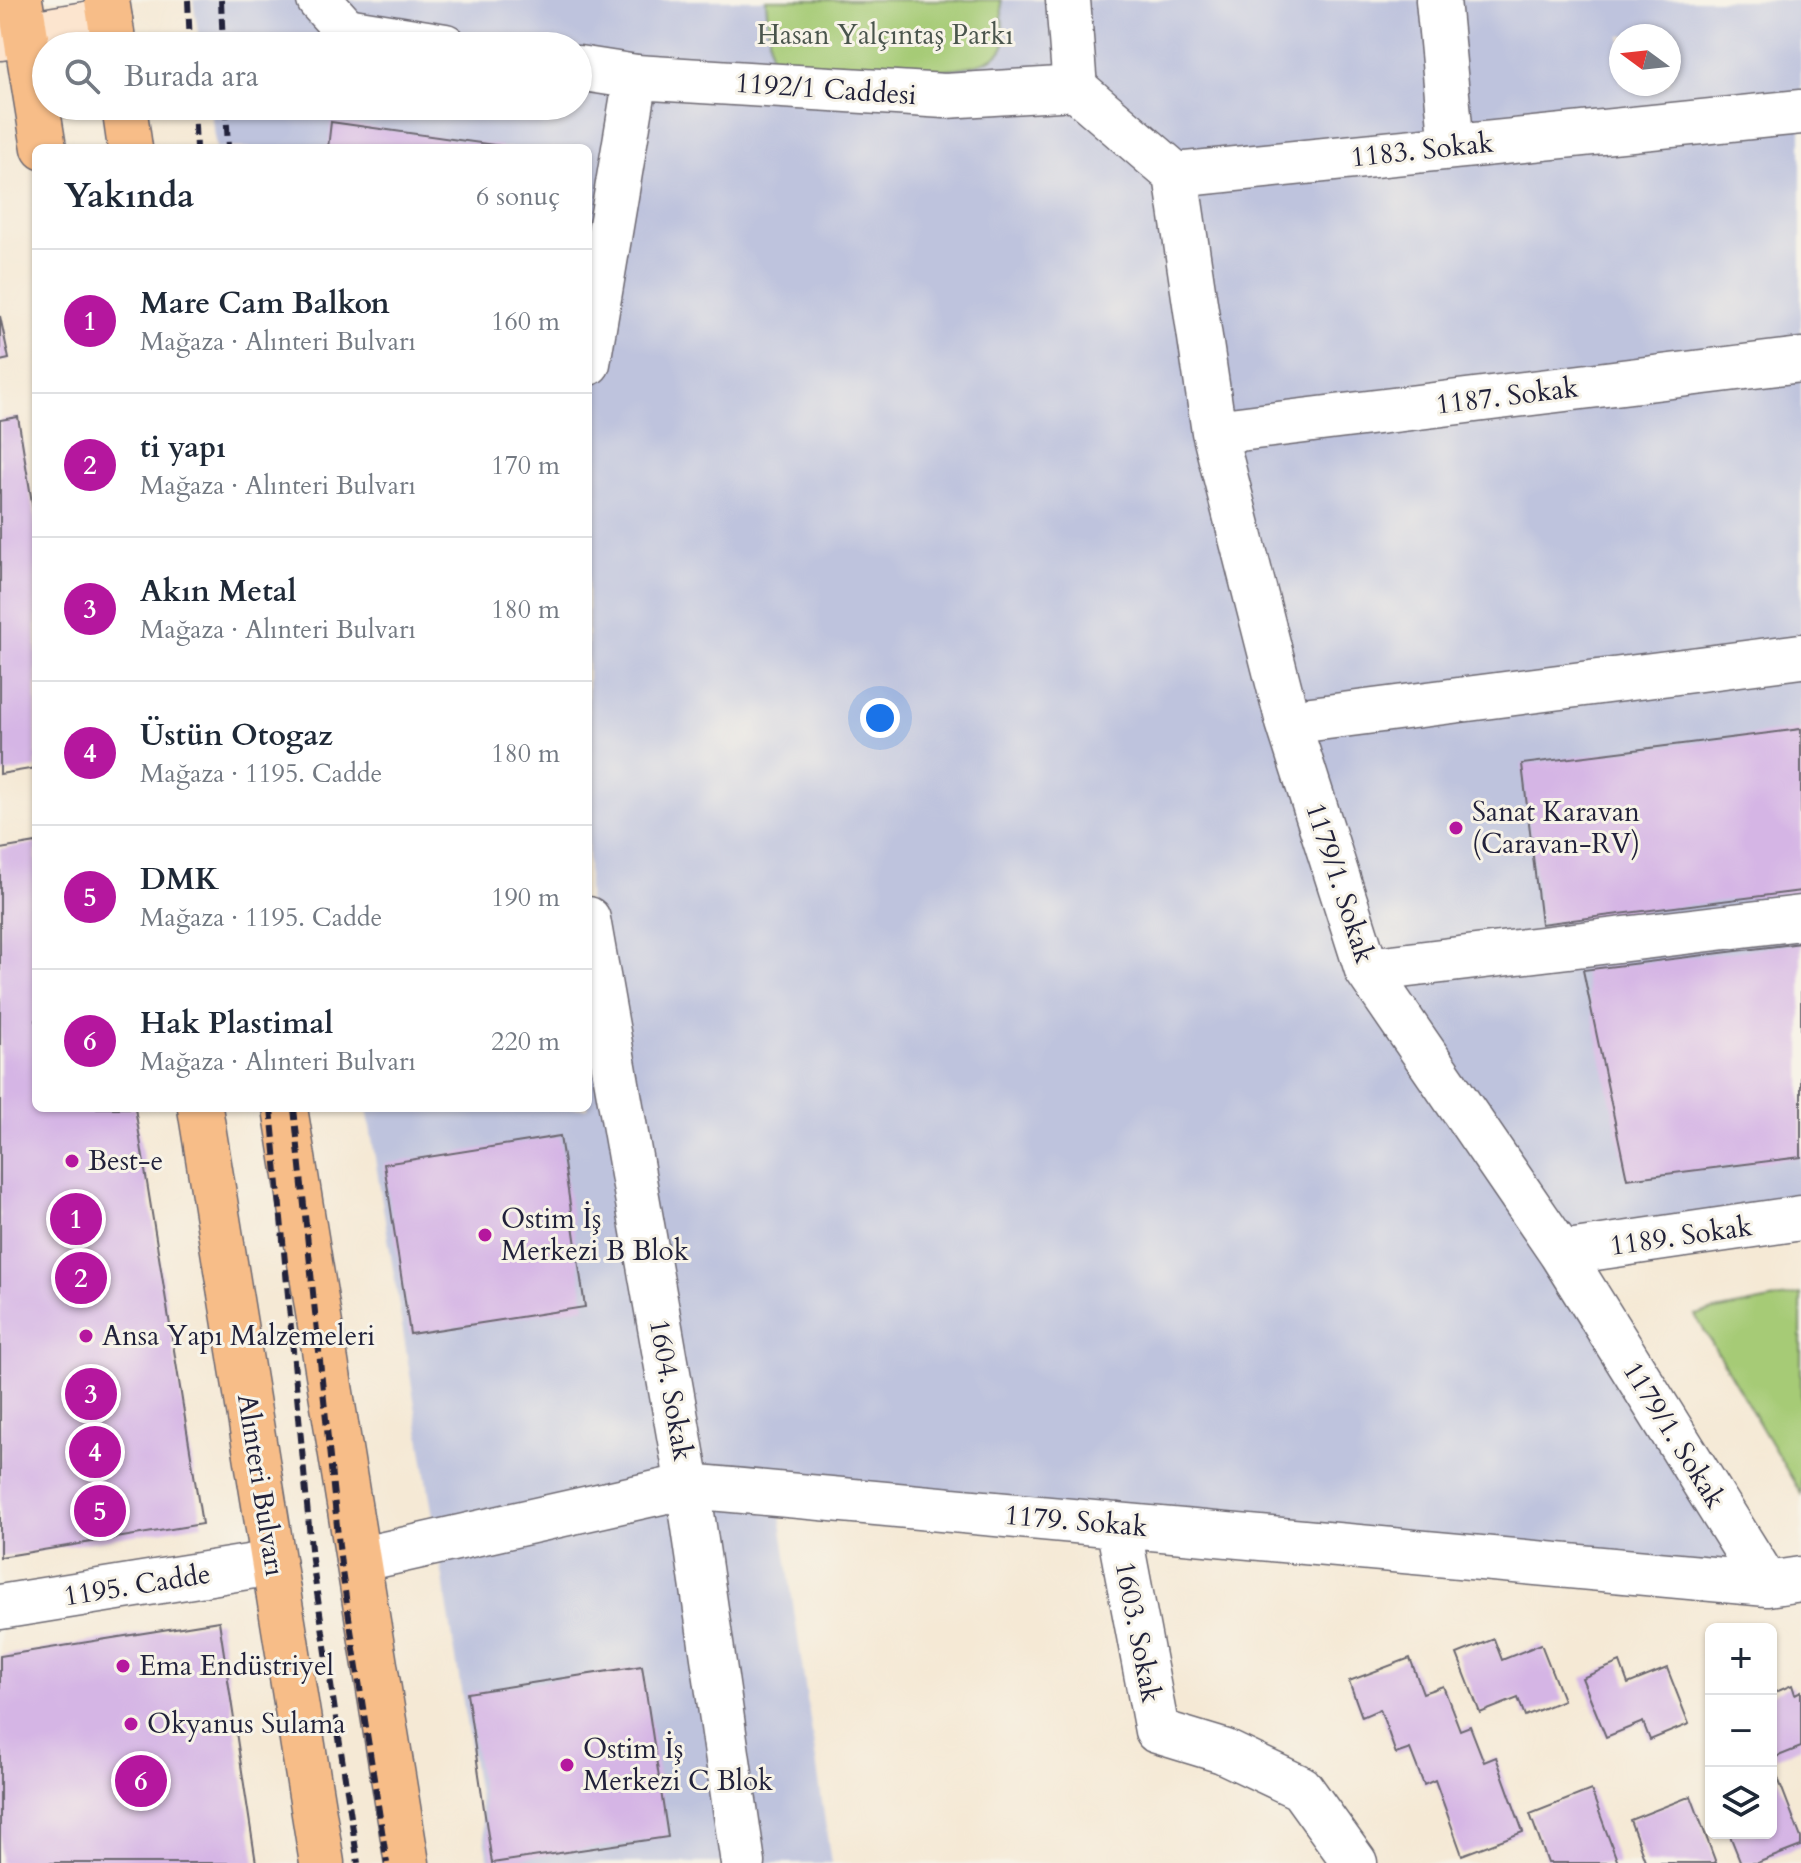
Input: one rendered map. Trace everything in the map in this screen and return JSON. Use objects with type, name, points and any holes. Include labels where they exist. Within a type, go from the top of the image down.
[{"type":"main road","points":[[32,97],[15,24],[110,22]]},
{"type":"main road","points":[[37,120],[43,144]]},
{"type":"main road","points":[[126,120],[129,144]]},
{"type":"main road","name":"Alınteri Bulvarı","points":[[201,1112],[322,1863]]},
{"type":"main road","points":[[286,1112],[407,1863]]},
{"type":"street","points":[[1068,0],[1075,88],[1176,175]]},
{"type":"street","points":[[1438,0],[1452,147]]},
{"type":"street","points":[[333,15],[394,32]]},
{"type":"street","name":"1192/1 Caddesi","points":[[592,70],[636,77],[945,96],[1075,88]]},
{"type":"street","points":[[592,339],[636,77]]},
{"type":"street","name":"1183. Sokak","points":[[1176,175],[1801,112]]},
{"type":"street","name":"1179/1. Sokak","points":[[1176,175],[1214,432],[1288,722],[1367,970],[1784,1582]]},
{"type":"street","name":"1187. Sokak","points":[[1214,432],[1801,360]]},
{"type":"street","points":[[1288,722],[1801,656]]},
{"type":"street","points":[[1367,970],[1801,918]]},
{"type":"street","name":"1604. Sokak","points":[[592,942],[688,1486],[743,1863]]},
{"type":"street","name":"1189. Sokak","points":[[1561,1253],[1801,1218]]},
{"type":"street","name":"1179. Sokak","points":[[358,1560],[688,1486],[1784,1582]]},
{"type":"street","name":"1603. Sokak","points":[[1118,1525],[1157,1731],[1223,1751],[1301,1788],[1355,1863]]},
{"type":"street","name":"1195. Cadde","points":[[0,1607],[273,1563]]},
{"type":"shaded area","points":[[193,0],[1801,0],[1801,1218],[1561,1253],[1767,1584],[777,1494],[831,1863],[489,1863],[368,1112],[592,1112],[592,144],[215,144],[212,120],[592,120],[592,32],[198,32]]},
{"type":"green space","name":"Hasan Yalçıntaş Parkı","points":[[766,0],[1001,0],[1004,46],[990,59],[966,67],[933,70],[858,68],[771,59]]},
{"type":"green space","points":[[1801,1294],[1801,1494],[1695,1315]]},
{"type":"building","points":[[331,122],[488,144],[328,144]]},
{"type":"building","points":[[0,316],[9,359],[0,361]]},
{"type":"building","points":[[18,417],[32,503],[32,769],[0,774],[0,420]]},
{"type":"building","points":[[1801,729],[1801,891],[1541,924],[1522,764]]},
{"type":"building","points":[[32,844],[32,1112],[136,1112],[202,1524],[0,1557],[0,849]]},
{"type":"building","points":[[1801,943],[1801,1157],[1627,1179],[1583,970]]},
{"type":"building","name":"Ostim İş Merkezi B Blok","points":[[560,1136],[585,1307],[410,1334],[384,1164]]},
{"type":"building","points":[[219,1621],[256,1863],[0,1863],[0,1656]]},
{"type":"building","points":[[1494,1639],[1502,1660],[1541,1644],[1563,1700],[1525,1716],[1518,1698],[1480,1713],[1457,1654]]},
{"type":"building","points":[[1410,1658],[1423,1693],[1443,1686],[1460,1730],[1470,1726],[1484,1762],[1496,1757],[1523,1832],[1462,1855],[1435,1780],[1424,1785],[1410,1749],[1396,1754],[1380,1709],[1362,1717],[1349,1681]]},
{"type":"building","points":[[1620,1662],[1628,1684],[1667,1668],[1689,1724],[1650,1740],[1643,1722],[1606,1737],[1582,1678]]},
{"type":"building","name":"Ostim İş Merkezi C Blok","points":[[642,1666],[668,1837],[492,1863],[467,1693]]},
{"type":"building","points":[[1792,1685],[1795,1694],[1801,1691],[1801,1747],[1777,1757],[1777,1695],[1777,1691]]},
{"type":"building","points":[[1777,1775],[1801,1838],[1801,1846],[1757,1863],[1741,1863],[1731,1839],[1777,1839]]},
{"type":"building","points":[[1591,1790],[1618,1863],[1548,1863],[1530,1814]]},
{"type":"building","points":[[1691,1796],[1716,1863],[1646,1863],[1630,1820]]},
{"type":"railway","points":[[188,0],[189,32]]},
{"type":"railway","points":[[221,0],[222,32]]},
{"type":"railway","points":[[195,120],[196,144]]},
{"type":"railway","points":[[227,120],[228,144]]},
{"type":"railway","points":[[271,1112],[312,1560],[358,1863]]},
{"type":"railway","points":[[294,1112],[341,1565],[387,1863]]},
{"type":"place","name":"Sanat Karavan (Caravan-RV)","points":[[1456,828]]},
{"type":"place","name":"Best-e","points":[[72,1161]]},
{"type":"place","name":"Mare Cam Balkon","points":[[76,1219]]},
{"type":"place","name":"Ostim İş Merkezi B Blok","points":[[485,1235]]},
{"type":"place","name":"ti yapı","points":[[81,1278]]},
{"type":"place","name":"Ansa Yapı Malzemeleri","points":[[86,1336]]},
{"type":"place","name":"Akın Metal","points":[[91,1394]]},
{"type":"place","name":"Üstün Otogaz","points":[[95,1452]]},
{"type":"place","name":"DMK","points":[[100,1511]]},
{"type":"place","name":"Ema Endüstriyel","points":[[123,1666]]},
{"type":"place","name":"Okyanus Sulama","points":[[131,1724]]},
{"type":"place","name":"Ostim İş Merkezi C Blok","points":[[567,1765]]},
{"type":"place","name":"Hak Plastimal","points":[[141,1781]]}]
